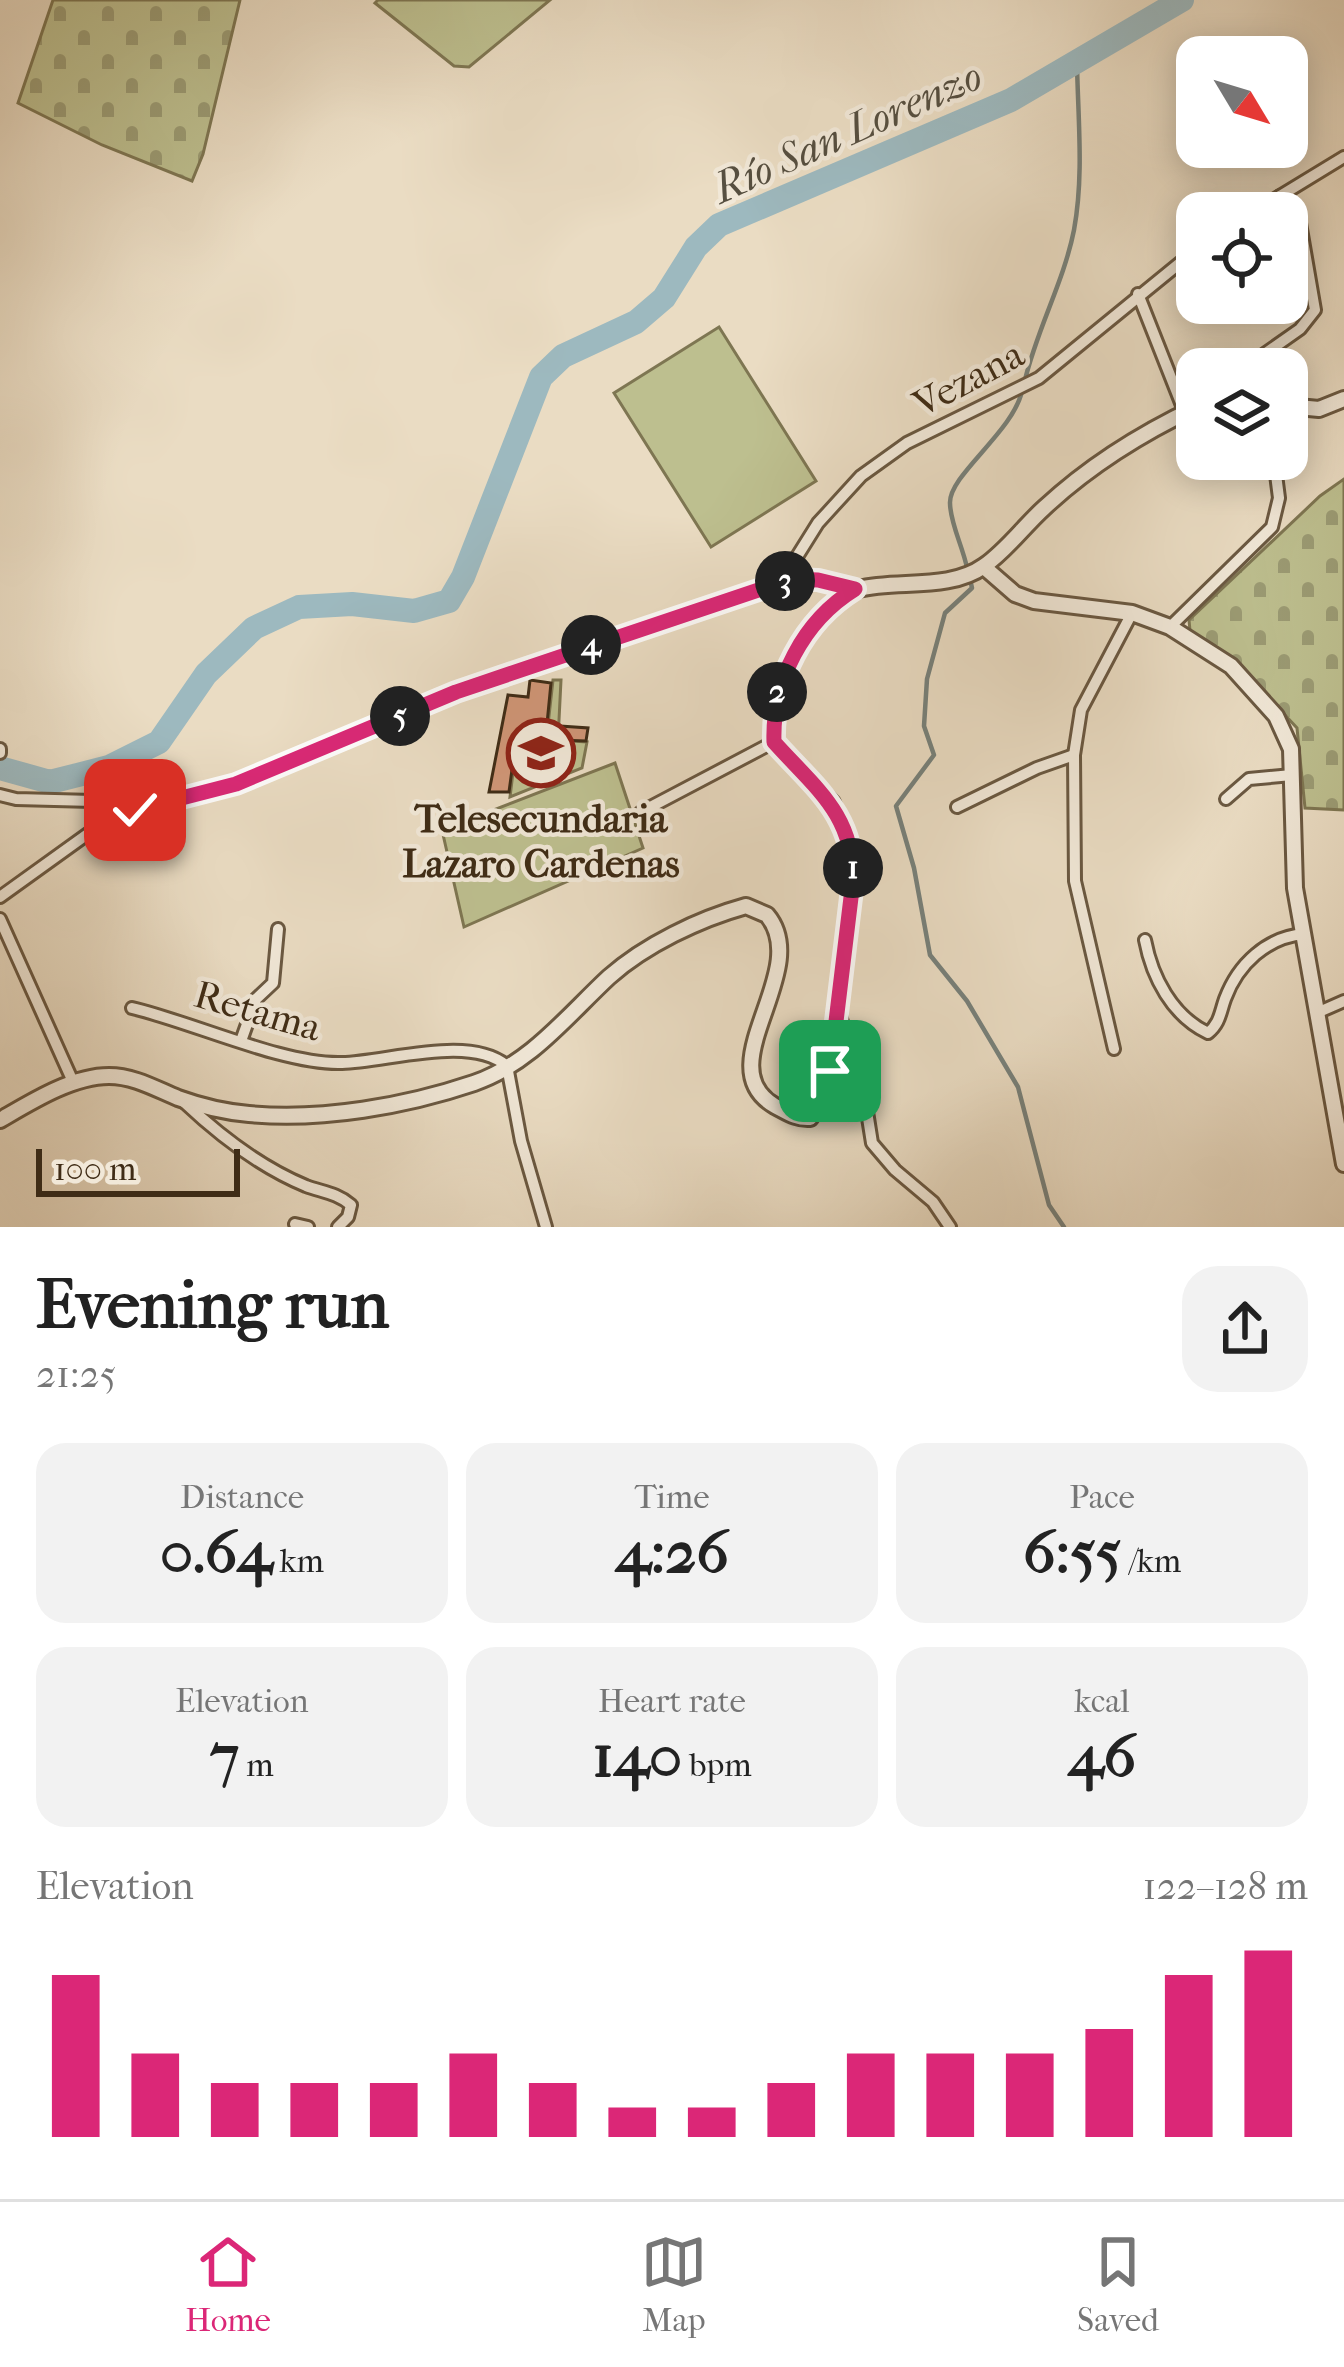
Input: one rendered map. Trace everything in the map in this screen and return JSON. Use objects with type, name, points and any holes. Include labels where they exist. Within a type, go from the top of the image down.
[{"type":"street","points":[[1287,192],[1344,157]]},
{"type":"street","name":"Vezana","points":[[791,579],[798,555],[818,524],[861,476],[907,443],[1039,378],[1176,265]]},
{"type":"street","points":[[1308,269],[1315,310],[1308,319]]},
{"type":"street","points":[[1138,294],[1176,377]]},
{"type":"street","points":[[1273,348],[1304,324]]},
{"type":"street","points":[[1308,408],[1319,409],[1344,399]]},
{"type":"street","points":[[0,897],[88,833],[135,810],[236,784],[456,692],[791,579],[855,589],[954,578],[979,568],[1091,467],[1176,419]]},
{"type":"street","points":[[1170,627],[1271,526],[1279,498],[1277,480]]},
{"type":"street","points":[[979,568],[1015,594],[1034,601],[1132,613],[1170,627],[1231,666],[1276,716],[1291,749],[1295,888],[1344,1164]]},
{"type":"street","points":[[0,1120],[74,1084],[105,1076],[182,1100],[256,1115],[346,1110],[478,1082],[549,1038],[623,966],[680,932],[746,907],[767,915],[780,940],[752,1060],[752,1084],[762,1098],[795,1117],[810,1118],[827,1094],[853,881],[851,850],[832,803],[774,742],[775,701],[788,664],[829,609],[855,589]]},
{"type":"street","points":[[1114,1049],[1075,881],[1074,755],[1088,693],[1132,613]]},
{"type":"street","points":[[641,812],[774,742]]},
{"type":"street","points":[[957,807],[1037,767],[1074,755]]},
{"type":"street","points":[[1226,800],[1249,779],[1292,775]]},
{"type":"street","points":[[0,795],[93,801],[135,810]]},
{"type":"street","points":[[0,920],[74,1084]]},
{"type":"street","points":[[241,1041],[256,999],[273,983],[278,929]]},
{"type":"street","points":[[1144,940],[1156,981],[1208,1033],[1218,1023],[1233,984],[1257,952],[1275,938],[1304,934]]},
{"type":"street","points":[[1319,1012],[1344,1001]]},
{"type":"street","points":[[836,1003],[856,1064],[872,1142],[895,1170],[933,1202],[950,1227]]},
{"type":"street","name":"Retama","points":[[133,1008],[241,1041],[340,1064],[450,1052],[489,1055],[508,1066]]},
{"type":"street","points":[[508,1066],[521,1141],[546,1227]]},
{"type":"street","points":[[182,1100],[247,1154],[307,1186],[344,1199],[350,1211],[338,1227]]},
{"type":"green space","points":[[53,0],[240,0],[203,154],[192,181],[102,145],[18,103]]},
{"type":"green space","points":[[550,0],[469,67],[454,66],[375,3]]},
{"type":"green space","points":[[719,327],[816,481],[711,547],[614,393]]},
{"type":"green space","points":[[1344,479],[1344,810],[1305,808],[1297,728],[1231,657],[1190,631],[1189,620]]},
{"type":"green space","points":[[553,680],[561,680],[558,740],[587,742],[582,768],[510,797],[516,748],[507,746],[509,732],[547,734]]},
{"type":"green space","points":[[615,763],[643,848],[464,927],[442,830]]},
{"type":"building","points":[[530,680],[551,683],[546,734],[517,732],[509,792],[489,792],[508,695],[528,697]]},
{"type":"building","points":[[560,726],[588,728],[586,741],[559,740]]},
{"type":"waterway","name":"Río San Lorenzo","points":[[0,768],[50,782],[109,767],[159,742],[206,674],[254,628],[299,607],[352,604],[414,611],[449,601],[463,577],[541,377],[563,356],[636,322],[664,298],[696,247],[719,225],[1011,100],[1182,0]]},
{"type":"waterway","points":[[1025,380],[1074,230],[1080,168],[1077,64]]},
{"type":"waterway","points":[[967,568],[951,511],[952,492],[1007,422],[1022,391]]},
{"type":"waterway","points":[[970,579],[972,588],[945,613],[927,679],[924,726],[934,755],[896,806],[914,868],[930,955],[967,1001],[1018,1087],[1049,1205],[1064,1227]]},
{"type":"place","name":"Telesecundaria Lazaro Cardenas","points":[[541,753]]},
{"type":"route","points":[[135,810],[236,784],[456,692],[791,579],[855,589],[814,626],[788,664],[775,701],[774,742],[832,803],[851,850],[853,881],[830,1071]]}]
